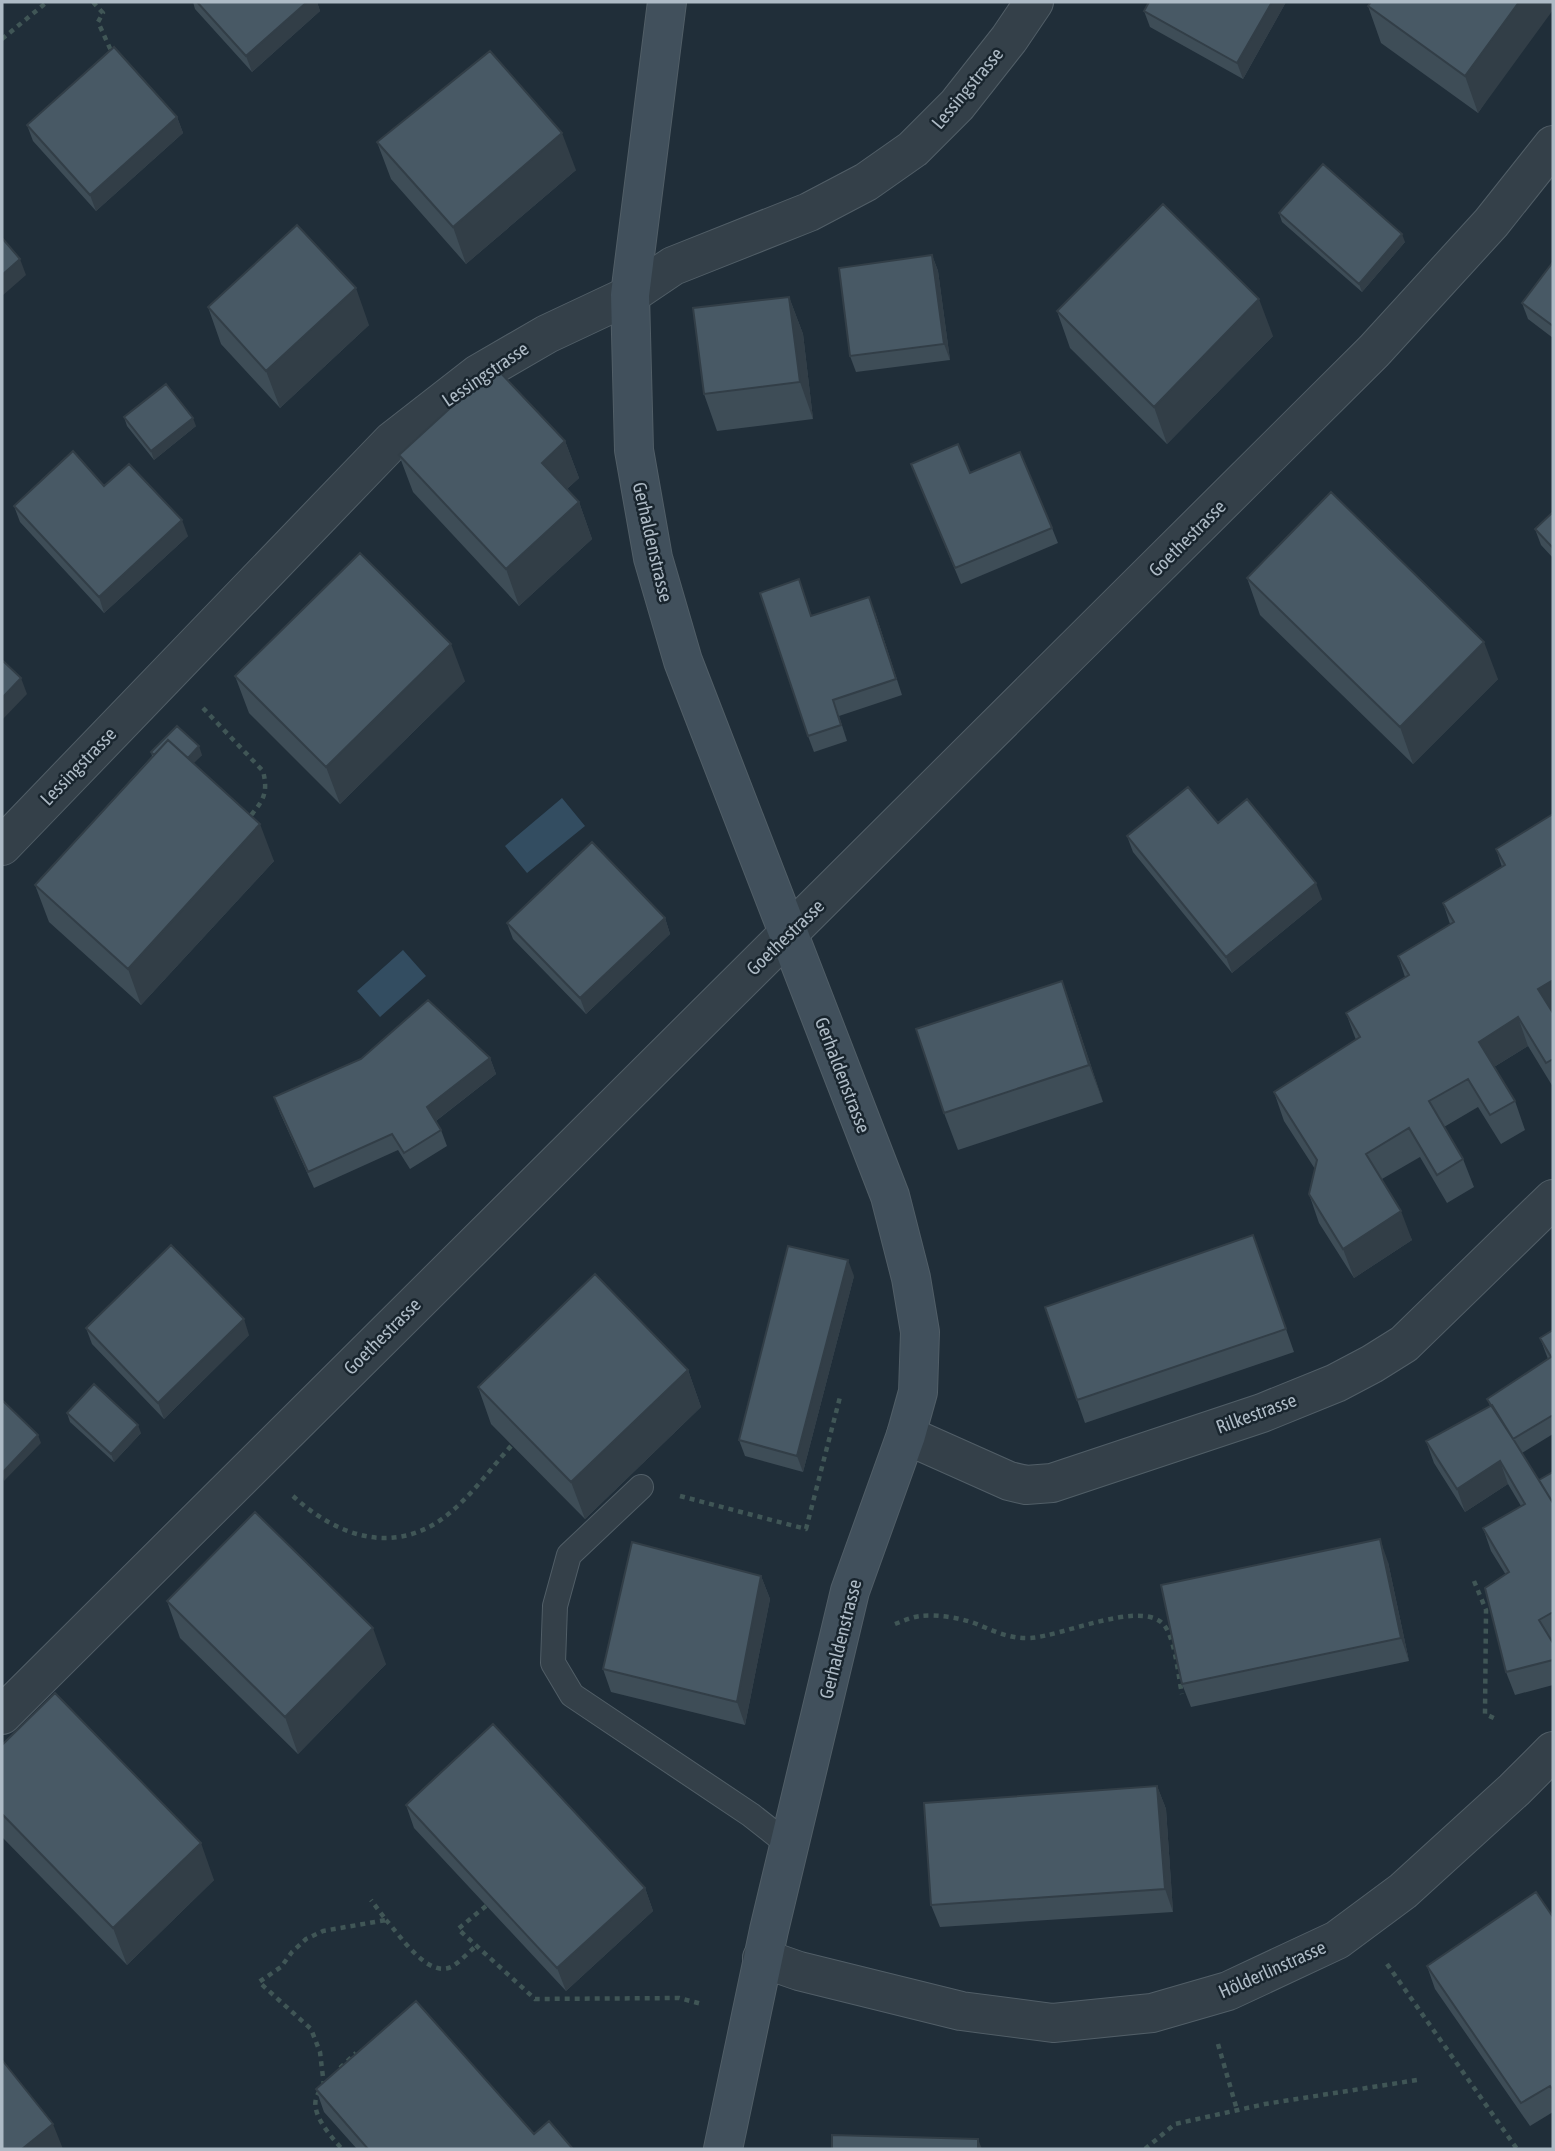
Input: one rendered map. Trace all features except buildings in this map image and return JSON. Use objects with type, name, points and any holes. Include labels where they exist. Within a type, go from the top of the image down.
[{"type":"street","name":"Gerhaldenstrasse","points":[[667,2],[630,295],[634,450],[653,558],[684,661],[890,1196],[911,1278],[920,1332],[918,1392],[906,1435],[850,1591],[762,1958],[723,2149]]},
{"type":"street","name":"Lessingstrasse","points":[[2,846],[392,440],[478,374],[547,334],[630,295],[673,266],[809,212],[866,182],[913,149],[957,105],[1034,2]]},
{"type":"street","name":"Goethestrasse","points":[[2,1715],[1374,351],[1491,223],[1553,145]]},
{"type":"street","name":"Rilkestrasse","points":[[906,1435],[983,1471],[1026,1485],[1052,1483],[1262,1413],[1336,1382],[1404,1344],[1553,1199]]},
{"type":"street","name":"Hölderlinstrasse","points":[[762,1958],[799,1971],[961,2011],[1053,2022],[1153,2013],[1228,1992],[1337,1940],[1419,1877],[1553,1751]]},
{"type":"lane","points":[[642,1487],[569,1555],[555,1606],[553,1663],[572,1695],[751,1815],[789,1845]]},
{"type":"path","points":[[2,39],[47,2]]},
{"type":"path","points":[[93,2],[103,13],[98,22],[115,59]]},
{"type":"path","points":[[166,675],[263,771],[265,781],[262,803],[239,829]]},
{"type":"path","points":[[642,1487],[806,1529],[840,1397]]},
{"type":"path","points":[[289,1492],[307,1509],[336,1528],[359,1535],[391,1538],[416,1533],[437,1522],[459,1503],[512,1445]]},
{"type":"path","points":[[1474,1581],[1486,1610],[1485,1714],[1496,1719]]},
{"type":"path","points":[[889,1626],[920,1616],[944,1617],[976,1623],[1013,1638],[1032,1638],[1076,1630],[1101,1620],[1149,1616],[1161,1622],[1169,1632],[1182,1694]]},
{"type":"path","points":[[371,1899],[418,1957],[429,1966],[439,1969],[450,1967],[477,1945]]},
{"type":"path","points":[[486,1906],[458,1929],[535,1999],[679,1998],[704,2005]]},
{"type":"path","points":[[324,2086],[320,2052],[311,2029],[259,1982],[281,1967],[306,1939],[323,1931],[386,1920]]},
{"type":"path","points":[[1379,1953],[1517,2149]]},
{"type":"path","points":[[1216,2039],[1237,2110]]},
{"type":"path","points":[[337,2071],[356,2053]]},
{"type":"path","points":[[328,2080],[316,2096],[315,2108],[322,2123],[342,2149]]},
{"type":"path","points":[[1145,2149],[1175,2124],[1237,2110],[1417,2080]]},
{"type":"water","points":[[562,798],[585,826],[527,873],[505,846]]},
{"type":"water","points":[[403,950],[426,976],[380,1017],[357,991]]}]
